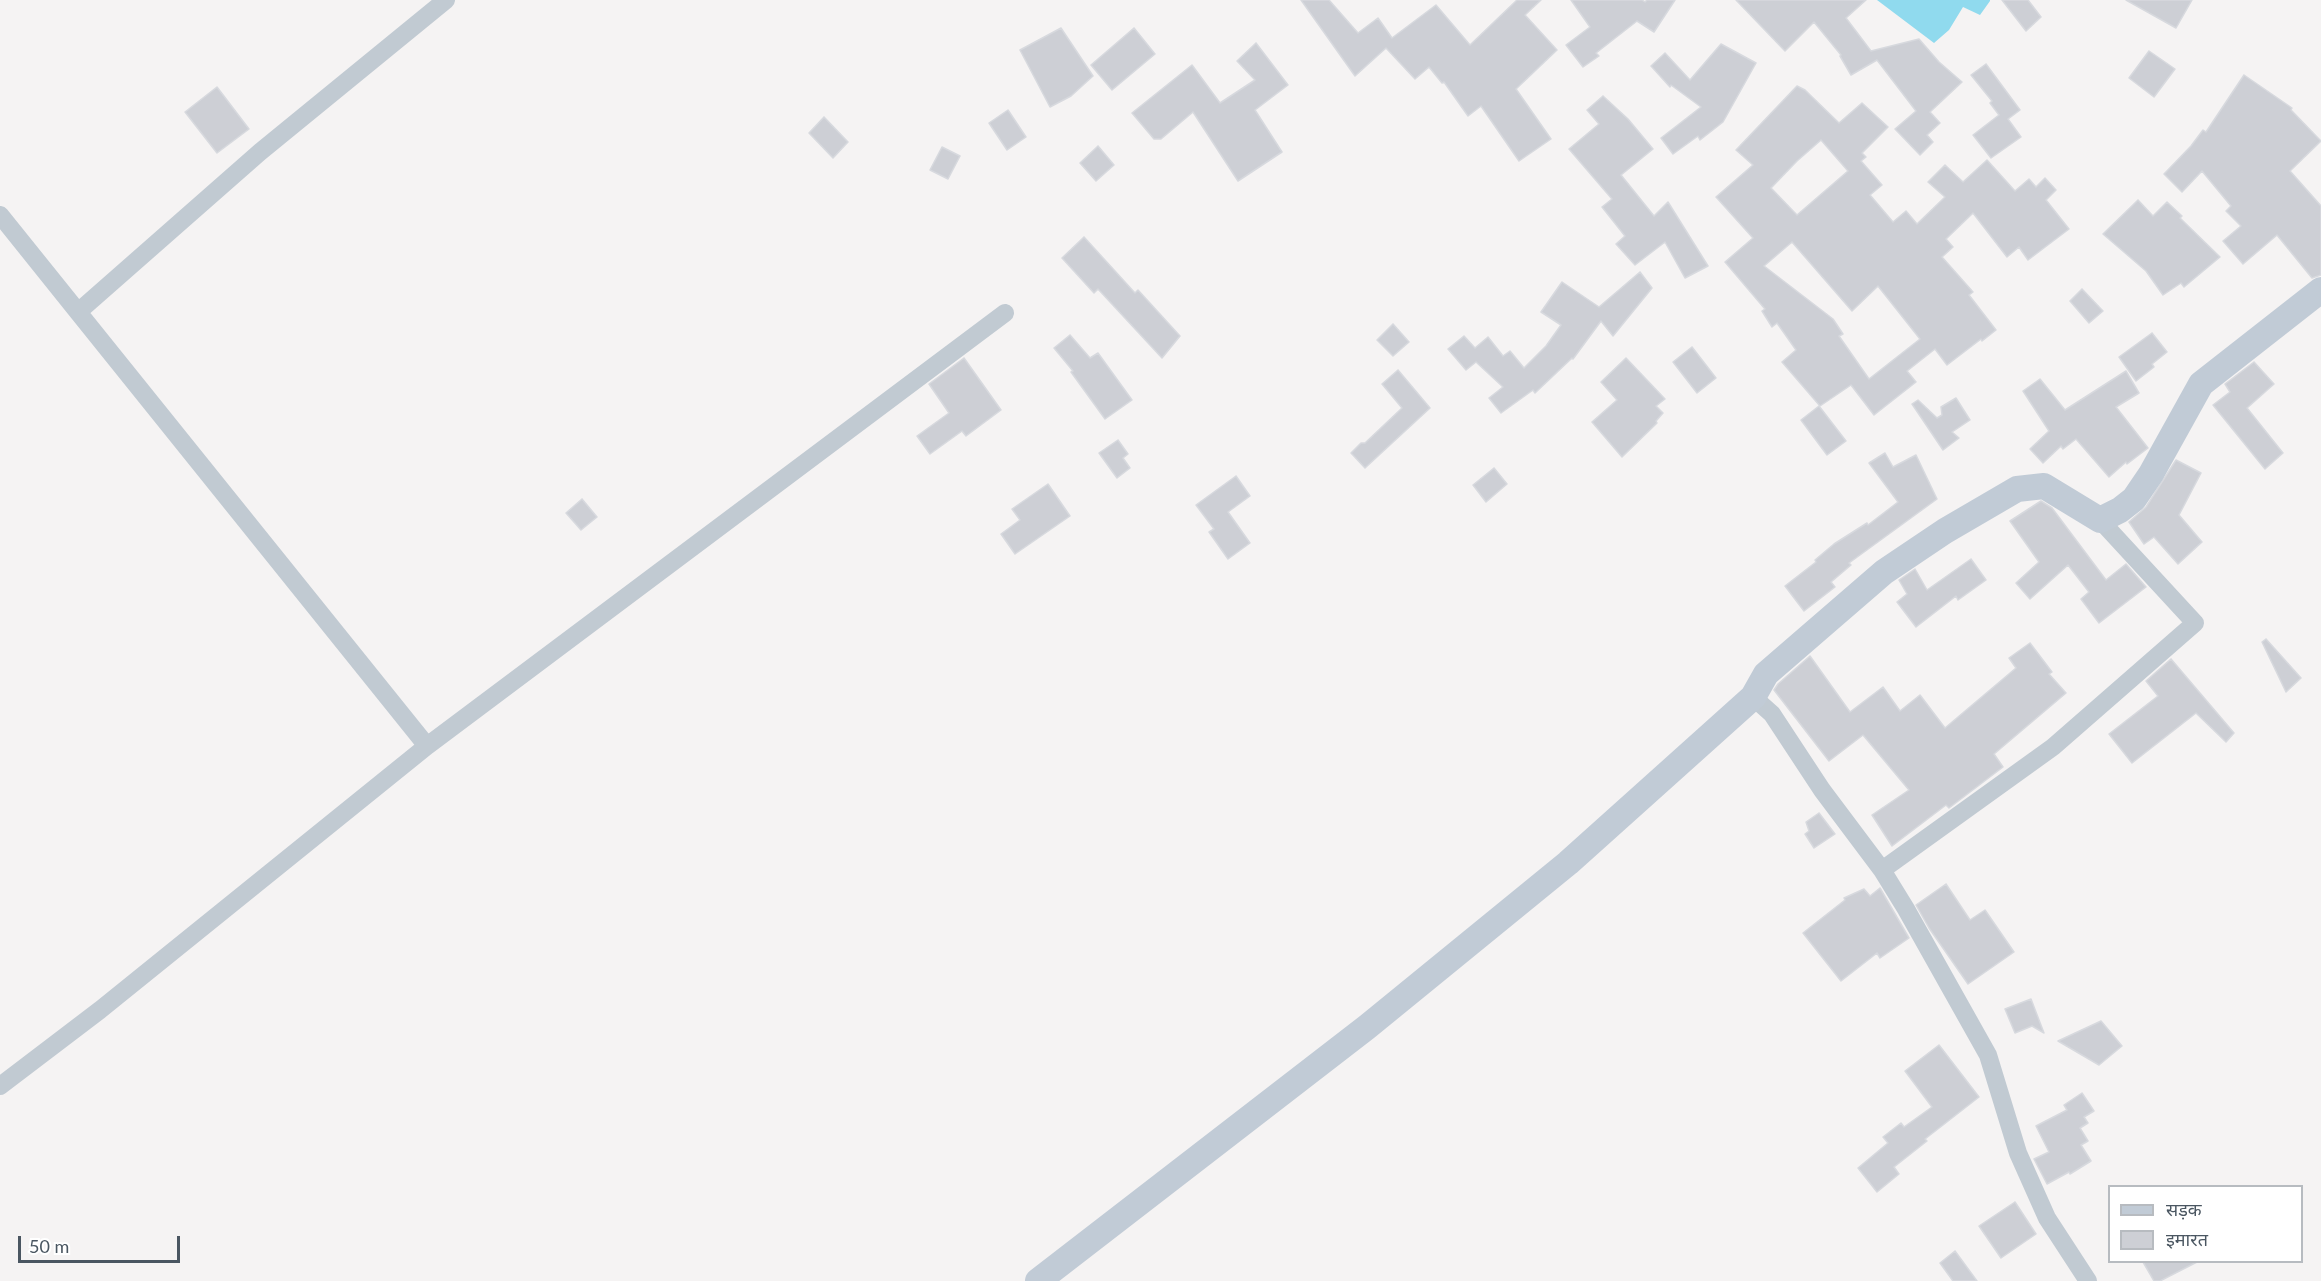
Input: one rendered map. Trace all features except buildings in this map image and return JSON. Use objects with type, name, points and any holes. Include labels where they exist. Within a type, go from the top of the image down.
[{"type":"street","points":[[78,312],[260,152],[446,0]]},
{"type":"street","points":[[0,215],[427,746]]},
{"type":"street","points":[[2100,520],[2120,510],[2141,492],[2201,384],[2321,290]]},
{"type":"street","points":[[0,1086],[100,1010],[427,746],[1005,313]]},
{"type":"street","points":[[1038,1281],[1357,1034],[1568,863],[1753,696],[1766,674],[1884,572],[1945,531],[2017,489],[2044,486],[2100,520],[2195,623],[2053,747],[1882,870]]},
{"type":"street","points":[[1753,696],[1772,714],[1822,790],[1882,870],[1988,1055],[2018,1153],[2047,1218],[2088,1281]]},
{"type":"water","points":[[1877,0],[1990,1],[1980,15],[1963,7],[1949,30],[1934,43]]}]
